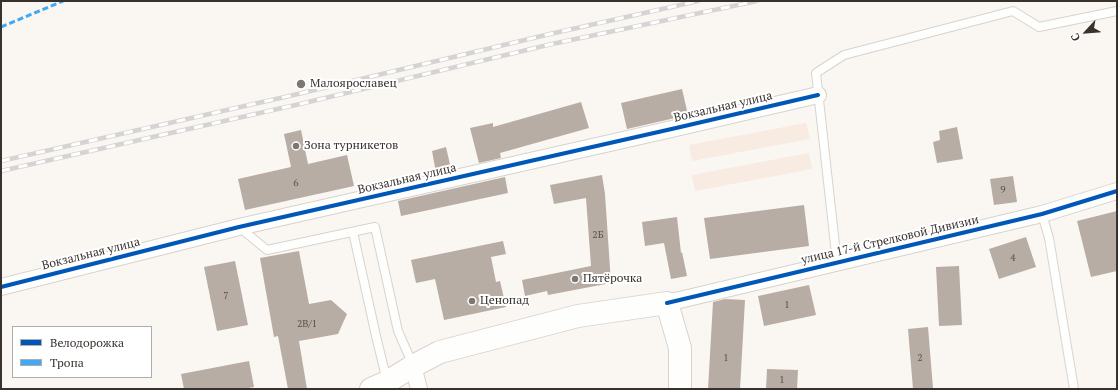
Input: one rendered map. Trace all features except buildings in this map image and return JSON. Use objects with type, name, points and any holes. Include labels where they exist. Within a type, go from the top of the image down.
[{"type":"main road","name":"улица 17-й Стрелковой Дивизии","points":[[379,385],[440,352],[578,316],[667,303]]},
{"type":"main road","points":[[667,303],[680,348],[680,389]]},
{"type":"street","name":"Вокзальная улица","points":[[1,287],[239,227],[676,128],[818,94]]},
{"type":"street","name":"улица 17-й Стрелковой Дивизии","points":[[667,303],[1042,214],[1117,191]]},
{"type":"street","points":[[413,366],[419,389]]},
{"type":"lane","points":[[837,263],[816,73],[844,55],[1013,11],[1039,27],[1117,11]]},
{"type":"lane","points":[[1042,214],[1049,238],[1074,389]]},
{"type":"lane","points":[[239,227],[267,250],[375,227],[398,331],[413,366]]},
{"type":"lane","points":[[353,232],[376,336],[379,385]]},
{"type":"shaded area","points":[[806,123],[810,139],[692,161],[689,145]]},
{"type":"shaded area","points":[[809,153],[812,169],[695,191],[692,175]]},
{"type":"railway","points":[[1,161],[698,1]]},
{"type":"railway","points":[[1,171],[300,104],[552,44],[757,1]]},
{"type":"marked path","points":[[1,27],[63,1]]},
{"type":"cycle path","points":[[1,287],[239,227],[818,95]]},
{"type":"cycle path","points":[[667,303],[1042,214],[1117,191]]},
{"type":"place","name":"Малоярославец","points":[[301,84]]},
{"type":"place","name":"Зона турникетов","points":[[296,146]]},
{"type":"place","name":"Пятёрочка","points":[[575,279]]},
{"type":"place","name":"Ценопад","points":[[472,301]]}]
